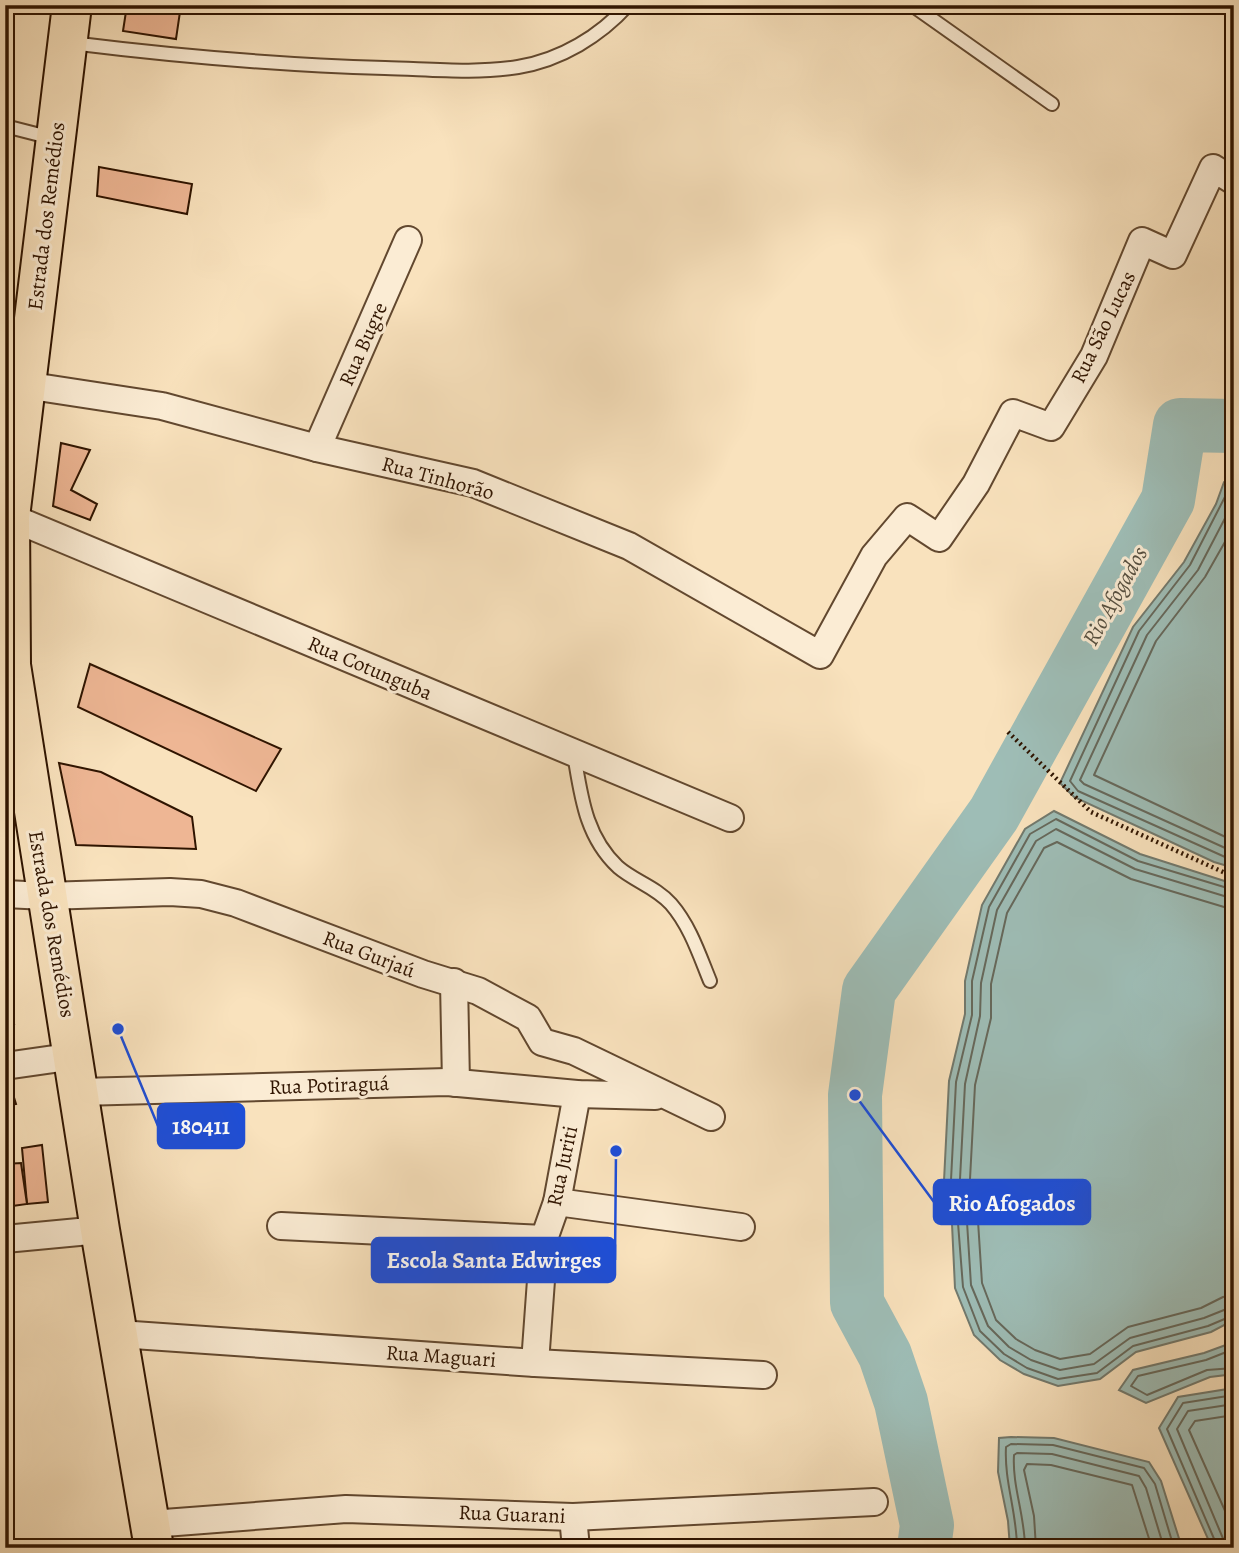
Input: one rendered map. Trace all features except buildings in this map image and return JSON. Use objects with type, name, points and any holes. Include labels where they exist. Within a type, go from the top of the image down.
[{"type":"main road","name":"Estrada dos Remédios","points":[[72,5],[55,138],[16,384],[10,517],[11,665],[46,896],[78,1074],[100,1230],[153,1536]]},
{"type":"street","name":"Rua São Lucas","points":[[820,655],[874,556],[907,517],[939,538],[976,484],[1013,413],[1051,427],[1094,356],[1142,241],[1173,255],[1213,168],[1234,181]]},
{"type":"street","name":"Rua Bugre","points":[[317,447],[408,240]]},
{"type":"street","name":"Rua Tinhorão","points":[[16,384],[162,406],[317,447],[473,483],[629,547],[820,655]]},
{"type":"street","name":"Rua Cotunguba","points":[[10,517],[730,818]]},
{"type":"street","name":"Rua Gurjaú","points":[[5,894],[201,894],[236,903],[423,974],[454,982],[528,1018],[542,1042],[574,1051],[664,1097],[711,1117]]},
{"type":"street","points":[[454,982],[456,1083]]},
{"type":"street","name":"Rua Potiraguá","points":[[5,1066],[78,1074],[456,1083],[577,1094]]},
{"type":"street","name":"Rua Gurjaú","points":[[577,1094],[664,1097]]},
{"type":"street","name":"Rua Juriti","points":[[535,1363],[544,1239],[557,1202],[577,1094]]},
{"type":"street","points":[[557,1202],[741,1227]]},
{"type":"street","points":[[281,1226],[544,1239]]},
{"type":"street","points":[[5,1239],[100,1230]]},
{"type":"street","name":"Rua Maguari","points":[[119,1334],[535,1363],[763,1375]]},
{"type":"street","name":"Rua Guarani","points":[[153,1536],[346,1509],[573,1517],[874,1502]]},
{"type":"street","points":[[573,1517],[576,1548]]},
{"type":"lane","points":[[67,42],[245,63],[480,71],[520,66],[558,55],[599,34],[628,5]]},
{"type":"lane","points":[[912,5],[1052,104]]},
{"type":"lane","points":[[5,126],[55,138]]},
{"type":"lane","points":[[574,753],[583,810],[598,843],[619,868],[654,888],[671,904],[687,927],[710,981]]},
{"type":"path","points":[[1009,733],[1091,812],[1234,877]]},
{"type":"water","points":[[1234,480],[1234,868],[1214,862],[1074,797],[1060,783],[1133,627],[1184,562],[1216,504],[1224,482]]},
{"type":"water","points":[[1054,811],[1140,854],[1234,884],[1234,1320],[1211,1332],[1136,1352],[1100,1379],[1058,1386],[1024,1374],[1000,1360],[974,1335],[955,1288],[952,1224],[944,1181],[949,1081],[965,1014],[965,981],[982,905],[1025,829]]},
{"type":"water","points":[[1234,1342],[1234,1374],[1210,1377],[1146,1403],[1119,1390],[1133,1370],[1204,1353]]},
{"type":"water","points":[[1234,1388],[1234,1548],[1212,1548],[1159,1428],[1178,1397]]},
{"type":"water","points":[[999,1438],[1054,1438],[1149,1462],[1161,1481],[1182,1548],[1010,1548],[1008,1521],[998,1472]]},
{"type":"waterway","name":"Rio Afogados","points":[[924,1548],[927,1525],[901,1402],[885,1355],[857,1303],[855,1095],[869,990],[994,814],[1168,500],[1180,425],[1234,426]]},
{"type":"place","name":"180411","points":[[118,1029]]},
{"type":"place","name":"Rio Afogados","points":[[855,1095]]},
{"type":"place","name":"Escola Santa Edwirges","points":[[616,1151]]}]
